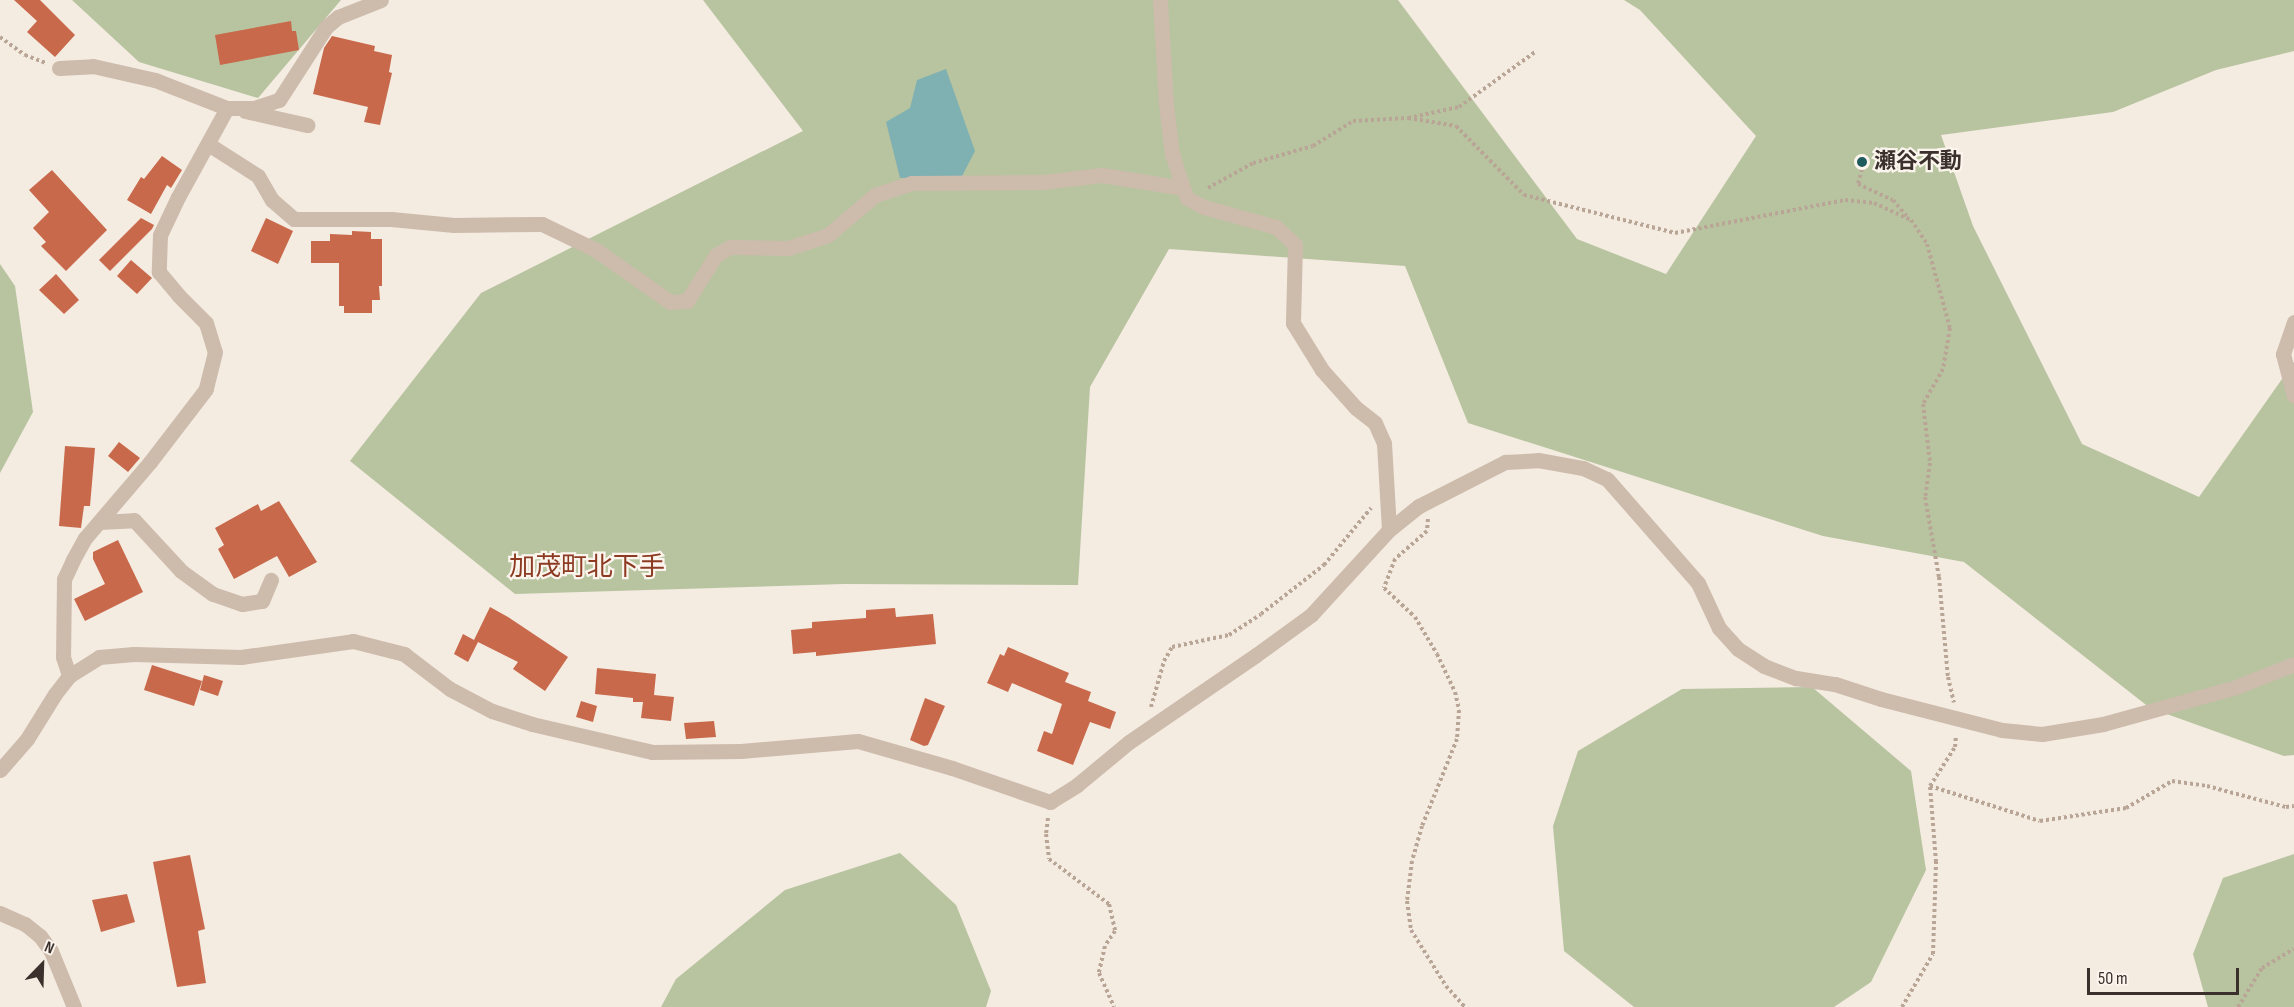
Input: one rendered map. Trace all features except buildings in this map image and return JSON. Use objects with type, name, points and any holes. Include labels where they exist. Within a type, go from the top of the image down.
[{"type":"street","points":[[227,108],[254,108],[279,100],[326,27],[347,12],[381,0]]},
{"type":"street","points":[[1160,0],[1172,154],[1187,198],[1204,207],[1276,227],[1295,245],[1293,323],[1322,370],[1356,408],[1375,423],[1384,443],[1385,492],[1389,530]]},
{"type":"street","points":[[59,68],[93,66],[155,80],[227,108],[307,124]]},
{"type":"street","points":[[69,676],[63,657],[64,579],[85,538],[150,462],[207,389],[215,352],[206,324],[178,296],[159,272],[160,236],[227,108]]},
{"type":"street","points":[[208,144],[258,176],[272,200],[294,219],[391,219],[454,225],[542,224],[596,250],[670,302],[687,301],[716,255],[730,247],[788,248],[828,235],[875,195],[912,183],[1043,182],[1102,176],[1183,188]]},
{"type":"street","points":[[2294,322],[2283,354],[2294,396]]},
{"type":"street","points":[[0,770],[27,738],[69,676],[99,657],[134,654],[241,657],[352,641],[404,654],[450,689],[492,711],[532,724],[641,750],[652,752],[741,751],[858,741],[952,768],[1050,802],[1077,785],[1144,732],[1256,656],[1311,615],[1389,530],[1430,501],[1505,462],[1538,460],[1582,468],[1607,479],[1698,583],[1719,628],[1746,655],[1764,666],[1796,678],[1835,684],[2002,730],[2042,734],[2114,721],[2236,687],[2294,664]]},
{"type":"street","points":[[99,522],[134,520],[181,571],[213,594],[242,604],[262,601],[271,580]]},
{"type":"street","points":[[0,913],[25,924],[40,936],[51,951],[74,1007]]},
{"type":"path","points":[[0,37],[25,55],[59,68]]},
{"type":"path","points":[[1183,188],[1210,188],[1253,163],[1313,146],[1353,121],[1408,118],[1459,107],[1535,52]]},
{"type":"path","points":[[1408,118],[1456,126],[1524,195],[1676,233],[1845,200],[1874,203],[1911,220]]},
{"type":"path","points":[[1862,169],[1858,184],[1893,200],[1911,220],[1926,244],[1950,328],[1943,369],[1923,404],[1930,463],[1925,497],[1939,578],[1948,677],[1959,719],[1955,747],[1930,786],[1936,862],[1933,954],[1902,1007]]},
{"type":"path","points":[[1144,732],[1164,661],[1172,647],[1229,635],[1261,614],[1324,565],[1356,523],[1385,492]]},
{"type":"path","points":[[1430,501],[1427,531],[1395,559],[1384,588],[1415,617],[1455,692],[1459,710],[1457,739],[1422,826],[1412,861],[1407,901],[1411,930],[1446,986],[1465,1007]]},
{"type":"path","points":[[1930,786],[2040,821],[2126,808],[2172,782],[2207,786],[2286,807],[2294,806]]},
{"type":"path","points":[[1050,802],[1046,834],[1049,860],[1109,904],[1115,931],[1105,946],[1099,973],[1114,1007]]},
{"type":"path","points":[[2238,1007],[2262,968],[2294,949]]},
{"type":"green space","points":[[72,0],[341,0],[258,98],[139,62]]},
{"type":"green space","points":[[703,0],[1398,0],[1577,239],[1666,274],[1756,136],[1640,10],[1624,0],[2294,0],[2294,51],[2216,70],[2113,112],[1941,135],[1973,226],[2082,444],[2199,497],[2294,362],[2294,755],[2284,756],[2150,708],[1964,562],[1823,536],[1468,423],[1405,266],[1169,249],[1090,387],[1078,585],[844,584],[515,594],[350,461],[481,293],[803,131]]},
{"type":"green space","points":[[0,264],[15,286],[33,412],[0,473]]},
{"type":"green space","points":[[1812,687],[1911,771],[1926,870],[1871,982],[1834,1007],[1634,1007],[1564,951],[1553,826],[1578,751],[1682,689]]},
{"type":"green space","points":[[900,853],[956,905],[991,991],[986,1007],[661,1007],[676,979],[785,890]]},
{"type":"green space","points":[[2294,854],[2294,1007],[2208,1007],[2193,954],[2223,878]]},
{"type":"water","points":[[946,69],[975,151],[961,178],[900,178],[886,122],[910,108],[917,80]]},
{"type":"place","name":"瀬谷不動","points":[[1862,162]]},
{"type":"district","name":"加茂町北下手","points":[[587,568]]}]
